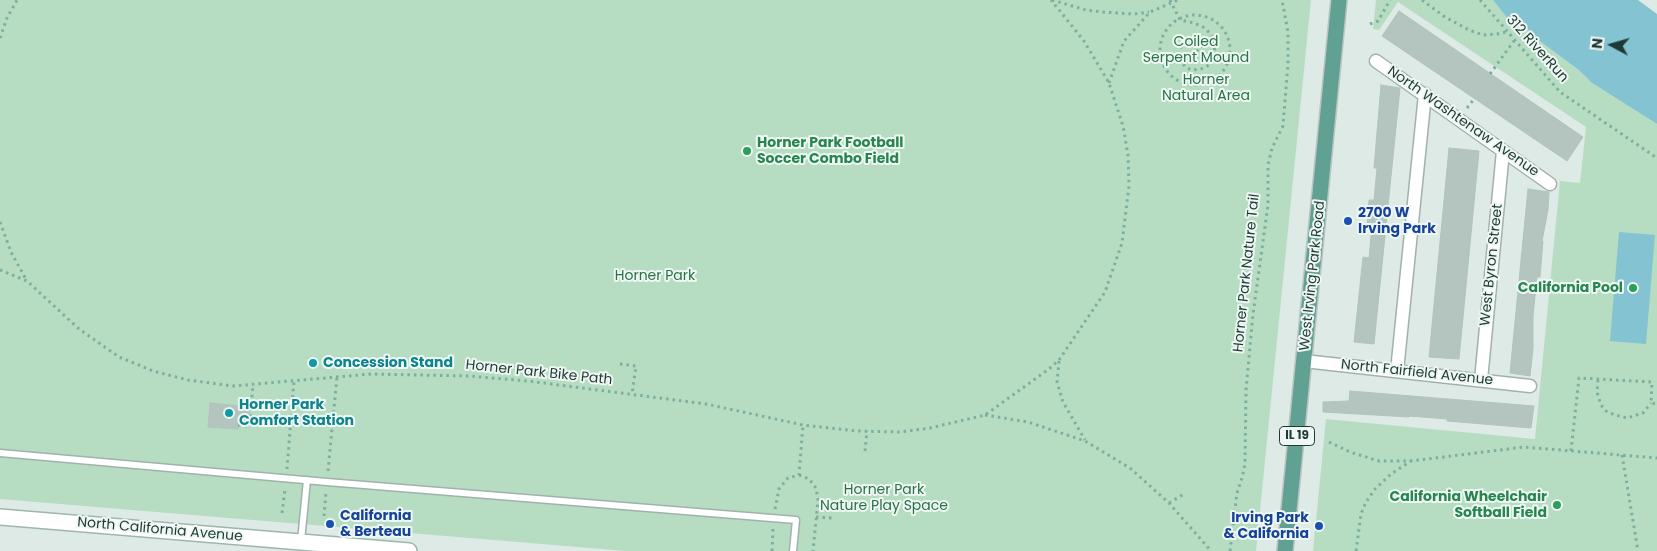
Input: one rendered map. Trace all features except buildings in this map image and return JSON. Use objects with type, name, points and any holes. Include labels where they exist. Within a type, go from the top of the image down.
[{"type":"main road","name":"West Irving Park Road","points":[[1285,551],[1339,0]]},
{"type":"street","name":"North Washtenaw Avenue","points":[[1376,61],[1550,184]]},
{"type":"street","points":[[1397,371],[1425,94]]},
{"type":"street","name":"West Byron Street","points":[[1481,380],[1503,151]]},
{"type":"street","name":"North Fairfield Avenue","points":[[1304,361],[1530,386]]},
{"type":"street","name":"North California Avenue","points":[[0,517],[300,547],[409,551]]},
{"type":"lane","points":[[0,453],[796,520],[793,551]]},
{"type":"lane","points":[[300,547],[307,480]]},
{"type":"path","points":[[0,38],[7,18],[17,0]]},
{"type":"path","points":[[1051,0],[1086,10],[1102,12],[1134,14],[1150,12]]},
{"type":"path","name":"Horner Park Bike Path","points":[[984,415],[1050,369],[1059,360],[1105,292],[1122,243],[1129,186],[1128,156],[1123,126],[1109,83],[1084,41],[1051,0]]},
{"type":"path","points":[[1109,83],[1124,41],[1150,12],[1171,1],[1178,0]]},
{"type":"path","name":"Horner Park Nature Tail","points":[[1230,551],[1237,493],[1245,464],[1246,390],[1253,314],[1268,204],[1268,165],[1272,148],[1283,126],[1288,64],[1288,32],[1282,0]]},
{"type":"path","points":[[1370,24],[1378,21],[1390,0]]},
{"type":"path","points":[[1422,0],[1445,17],[1469,30],[1483,35],[1506,32]]},
{"type":"path","name":"312 RiverRun","points":[[1480,0],[1560,92],[1657,158]]},
{"type":"path","points":[[1171,1],[1180,20],[1194,22],[1210,33],[1216,50],[1215,57],[1209,65],[1201,69],[1192,70],[1185,67],[1179,53],[1181,47],[1186,42],[1197,41],[1202,46],[1197,51]]},
{"type":"path","points":[[1203,15],[1214,20],[1223,28],[1229,39],[1228,63],[1222,74],[1212,82],[1202,86],[1190,86],[1170,76],[1163,67],[1159,56],[1161,39],[1170,25],[1179,18],[1203,15]]},
{"type":"path","points":[[1490,74],[1514,41]]},
{"type":"path","points":[[0,222],[11,252],[27,281]]},
{"type":"path","name":"Horner Park Bike Path","points":[[0,270],[27,281],[79,329],[119,357],[152,371],[188,380],[233,386],[371,374],[468,376],[528,381],[706,404],[803,425],[867,431],[900,432],[915,430],[984,415],[1028,422],[1085,441],[1130,468],[1169,503],[1211,551]]},
{"type":"path","points":[[1059,360],[1057,382],[1063,402],[1085,441]]},
{"type":"path","points":[[620,364],[636,366],[632,394]]},
{"type":"path","points":[[328,471],[338,377]]},
{"type":"path","points":[[1571,451],[1579,378],[1652,382],[1651,403],[1642,413],[1627,418],[1615,416],[1606,411],[1601,405],[1597,392],[1598,380]]},
{"type":"path","points":[[287,469],[294,381]]},
{"type":"path","points":[[238,425],[247,426],[250,423],[253,384]]},
{"type":"path","points":[[1651,403],[1657,404]]},
{"type":"path","points":[[799,475],[803,425]]},
{"type":"path","points":[[865,451],[867,431]]},
{"type":"path","points":[[1329,442],[1350,452],[1379,461],[1411,461],[1524,447],[1657,458]]},
{"type":"path","points":[[1622,455],[1638,551]]},
{"type":"path","points":[[1356,551],[1361,514],[1366,502],[1375,489],[1391,474],[1411,461]]},
{"type":"path","points":[[775,508],[779,489],[788,478],[799,475],[809,479],[816,488],[818,500],[813,551]]},
{"type":"path","points":[[282,512],[286,483]]},
{"type":"path","points":[[324,516],[327,487]]},
{"type":"path","points":[[1169,503],[1184,494]]},
{"type":"path","points":[[816,517],[832,518]]},
{"type":"path","points":[[772,551],[774,523]]},
{"type":"green space","name":"Horner Park","points":[[0,0],[1311,0],[1256,551],[626,551],[0,499]]},
{"type":"green space","points":[[1376,0],[1493,0],[1508,19],[1525,26],[1533,36],[1580,71],[1592,83],[1657,124],[1657,551],[1313,551],[1326,419],[1535,439],[1560,181],[1580,183],[1586,127],[1398,2],[1379,30],[1373,29]]},
{"type":"water","points":[[1493,0],[1638,0],[1657,14],[1657,124],[1592,83],[1580,71],[1533,36],[1525,26],[1508,19]]},
{"type":"water","name":"California Pool","points":[[1619,232],[1655,235],[1646,344],[1610,341]]},
{"type":"place","name":"Horner Park Football Soccer Combo Field","points":[[747,151]]},
{"type":"place","name":"2700 W Irving Park","points":[[1348,221]]},
{"type":"place","name":"California Pool","points":[[1633,288]]},
{"type":"place","name":"Concession Stand","points":[[313,363]]},
{"type":"place","name":"Horner Park Comfort Station","points":[[229,413]]},
{"type":"place","name":"California Wheelchair Softball Field","points":[[1557,505]]},
{"type":"place","name":"California & Berteau","points":[[330,524]]},
{"type":"place","name":"Irving Park & California","points":[[1319,526]]},
{"type":"park label","name":"Coiled Serpent Mound","points":[[1196,50]]},
{"type":"park label","name":"Horner Natural Area","points":[[1206,88]]},
{"type":"park label","name":"Horner Park Nature Play Space","points":[[884,498]]}]
